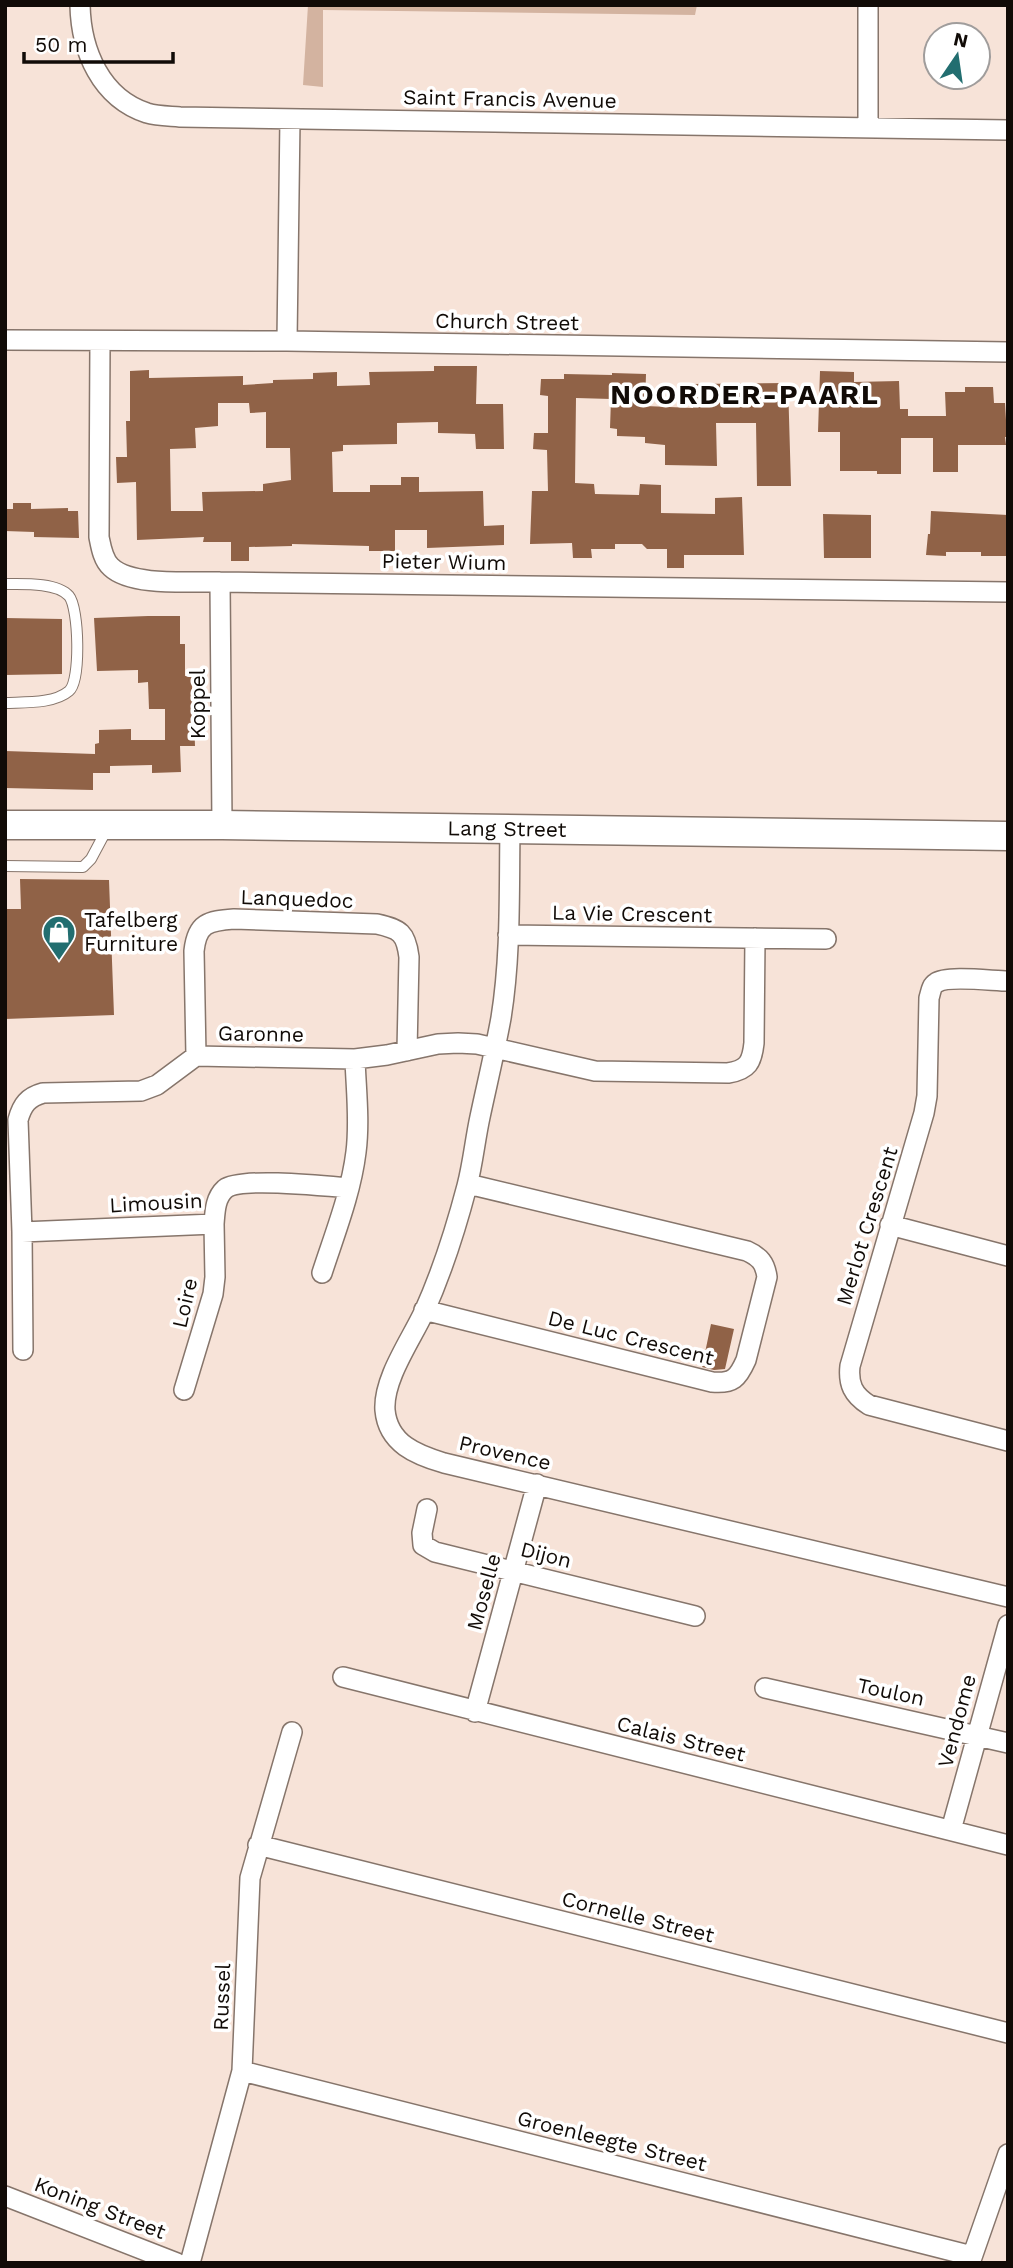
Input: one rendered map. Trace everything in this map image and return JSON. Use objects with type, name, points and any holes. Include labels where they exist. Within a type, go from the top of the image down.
[{"type":"street","name":"Saint Francis Avenue","points":[[80,5],[85,44],[95,70],[112,92],[128,105],[150,114],[180,117],[1008,130]]},
{"type":"street","points":[[867,128],[868,5]]},
{"type":"street","points":[[287,341],[290,118]]},
{"type":"street","name":"Church Street","points":[[5,340],[287,341],[1008,352]]},
{"type":"street","name":"Pieter Wium","points":[[100,341],[99,537],[110,567],[126,576],[144,580],[220,582],[1008,592]]},
{"type":"street","name":"Koppel","points":[[220,582],[222,825]]},
{"type":"street","name":"Lang Street","points":[[5,825],[222,825],[1008,836]]},
{"type":"street","points":[[510,830],[505,993],[495,1049],[595,1071],[740,1071],[747,1065],[754,1043],[755,938]]},
{"type":"street","name":"Lanquedoc","points":[[196,1055],[195,937],[202,926],[214,920],[234,919],[377,924],[402,933],[408,943],[409,957],[407,1051]]},
{"type":"street","name":"La Vie Crescent","points":[[508,935],[825,939]]},
{"type":"street","name":"Merlot Crescent","points":[[1008,981],[948,979],[937,982],[932,988],[929,998],[927,1096],[924,1113],[850,1366],[849,1378],[851,1388],[858,1398],[869,1405],[1008,1441]]},
{"type":"street","name":"Garonne","points":[[23,1350],[18,1120],[26,1101],[43,1093],[141,1091],[157,1085],[196,1055],[355,1059],[458,1042],[495,1049]]},
{"type":"street","name":"Provence","points":[[495,1049],[468,1184],[449,1246],[387,1393],[387,1421],[398,1441],[410,1451],[426,1458],[1008,1597]]},
{"type":"street","points":[[322,1273],[349,1188],[356,1151],[355,1059]]},
{"type":"street","name":"Limousin","points":[[22,1232],[214,1224],[222,1191],[230,1186],[252,1183],[349,1188]]},
{"type":"street","name":"De Luc Crescent","points":[[424,1310],[712,1382],[725,1383],[734,1379],[746,1360],[767,1277],[765,1265],[758,1256],[747,1251],[468,1184]]},
{"type":"street","name":"Loire","points":[[184,1390],[213,1294],[214,1224]]},
{"type":"street","points":[[890,1225],[1008,1256]]},
{"type":"street","name":"Moselle","points":[[475,1712],[537,1484]]},
{"type":"street","name":"Dijon","points":[[427,1509],[421,1540],[427,1548],[695,1616]]},
{"type":"street","name":"Vendome","points":[[951,1830],[1008,1625]]},
{"type":"street","name":"Calais Street","points":[[343,1678],[1008,1845]]},
{"type":"street","name":"Toulon","points":[[765,1688],[1008,1743]]},
{"type":"street","name":"Russel","points":[[190,2263],[242,2071],[250,1878],[292,1732]]},
{"type":"street","name":"Cornelle Street","points":[[258,1845],[1008,2033]]},
{"type":"street","name":"Groenleegte Street","points":[[242,2071],[971,2259]]},
{"type":"street","points":[[971,2259],[1008,2154]]},
{"type":"street","name":"Koning Street","points":[[5,2196],[177,2263]]},
{"type":"lane","points":[[5,584],[45,585],[59,589],[69,596],[75,612],[77,663],[77,676],[71,690],[56,698],[5,703]]},
{"type":"lane","points":[[5,866],[83,867],[88,864],[109,825]]},
{"type":"shaded area","points":[[308,5],[697,5],[695,15],[323,10],[323,87],[303,85]]},
{"type":"building","points":[[434,366],[477,366],[476,404],[503,404],[504,449],[476,449],[475,434],[438,433],[438,422],[397,423],[397,444],[343,445],[343,451],[332,452],[333,492],[370,492],[370,485],[401,485],[401,477],[419,477],[419,492],[483,491],[484,526],[504,525],[504,545],[427,548],[427,530],[395,530],[395,551],[369,551],[369,546],[292,544],[249,547],[249,561],[231,561],[231,542],[203,542],[204,537],[137,540],[136,482],[117,483],[116,457],[127,457],[126,421],[130,421],[130,371],[149,370],[149,378],[243,376],[243,385],[273,383],[273,380],[313,379],[313,373],[337,372],[337,386],[370,385],[369,372],[434,371]],"holes":[[[218,403],[249,403],[250,413],[266,412],[266,448],[290,448],[291,480],[263,484],[263,491],[202,492],[203,511],[171,511],[170,449],[196,448],[195,428],[218,426]]]},
{"type":"building","points":[[820,371],[854,372],[854,382],[899,381],[900,409],[908,409],[908,416],[946,416],[945,392],[965,392],[965,387],[993,387],[994,403],[1005,403],[1006,445],[958,445],[958,472],[933,472],[933,438],[901,438],[901,474],[840,471],[840,432],[818,432]]},
{"type":"building","points":[[564,374],[646,374],[645,406],[693,408],[693,384],[788,383],[791,486],[757,486],[756,423],[716,423],[717,466],[665,465],[665,445],[645,443],[645,437],[617,436],[617,429],[610,428],[611,399],[576,398],[575,483],[594,484],[595,494],[639,495],[640,484],[661,485],[661,513],[715,514],[715,498],[742,497],[744,555],[684,555],[684,568],[667,568],[667,549],[647,549],[642,544],[615,544],[615,549],[591,549],[592,558],[573,558],[572,543],[530,544],[532,491],[548,491],[547,450],[533,449],[534,433],[548,433],[548,396],[540,395],[541,379],[564,379]]},
{"type":"building","points":[[13,503],[31,503],[31,509],[68,508],[68,511],[78,511],[79,538],[34,537],[34,532],[5,531],[5,509],[13,509]]},
{"type":"building","points":[[931,511],[1008,515],[1008,556],[981,556],[981,552],[926,555]]},
{"type":"building","points":[[823,514],[871,515],[871,558],[824,558]]},
{"type":"building","points":[[180,616],[180,644],[185,644],[185,676],[192,676],[192,700],[202,700],[203,718],[194,719],[195,746],[180,746],[181,772],[152,773],[152,765],[110,766],[110,773],[93,773],[93,790],[5,788],[5,751],[95,754],[95,744],[99,743],[99,730],[131,729],[131,740],[165,740],[165,709],[149,709],[148,682],[138,683],[138,670],[97,671],[94,618]]},
{"type":"building","points":[[5,618],[62,619],[62,674],[5,675]]},
{"type":"building","name":"Tafelberg Furniture","points":[[20,879],[109,880],[114,1015],[5,1019],[5,909],[21,909]]},
{"type":"building","points":[[711,1324],[734,1329],[725,1369],[702,1367]]},
{"type":"place","name":"Tafelberg Furniture","points":[[59,962]]},
{"type":"district","name":"NOORDER-PAARL","points":[[745,394]]}]
